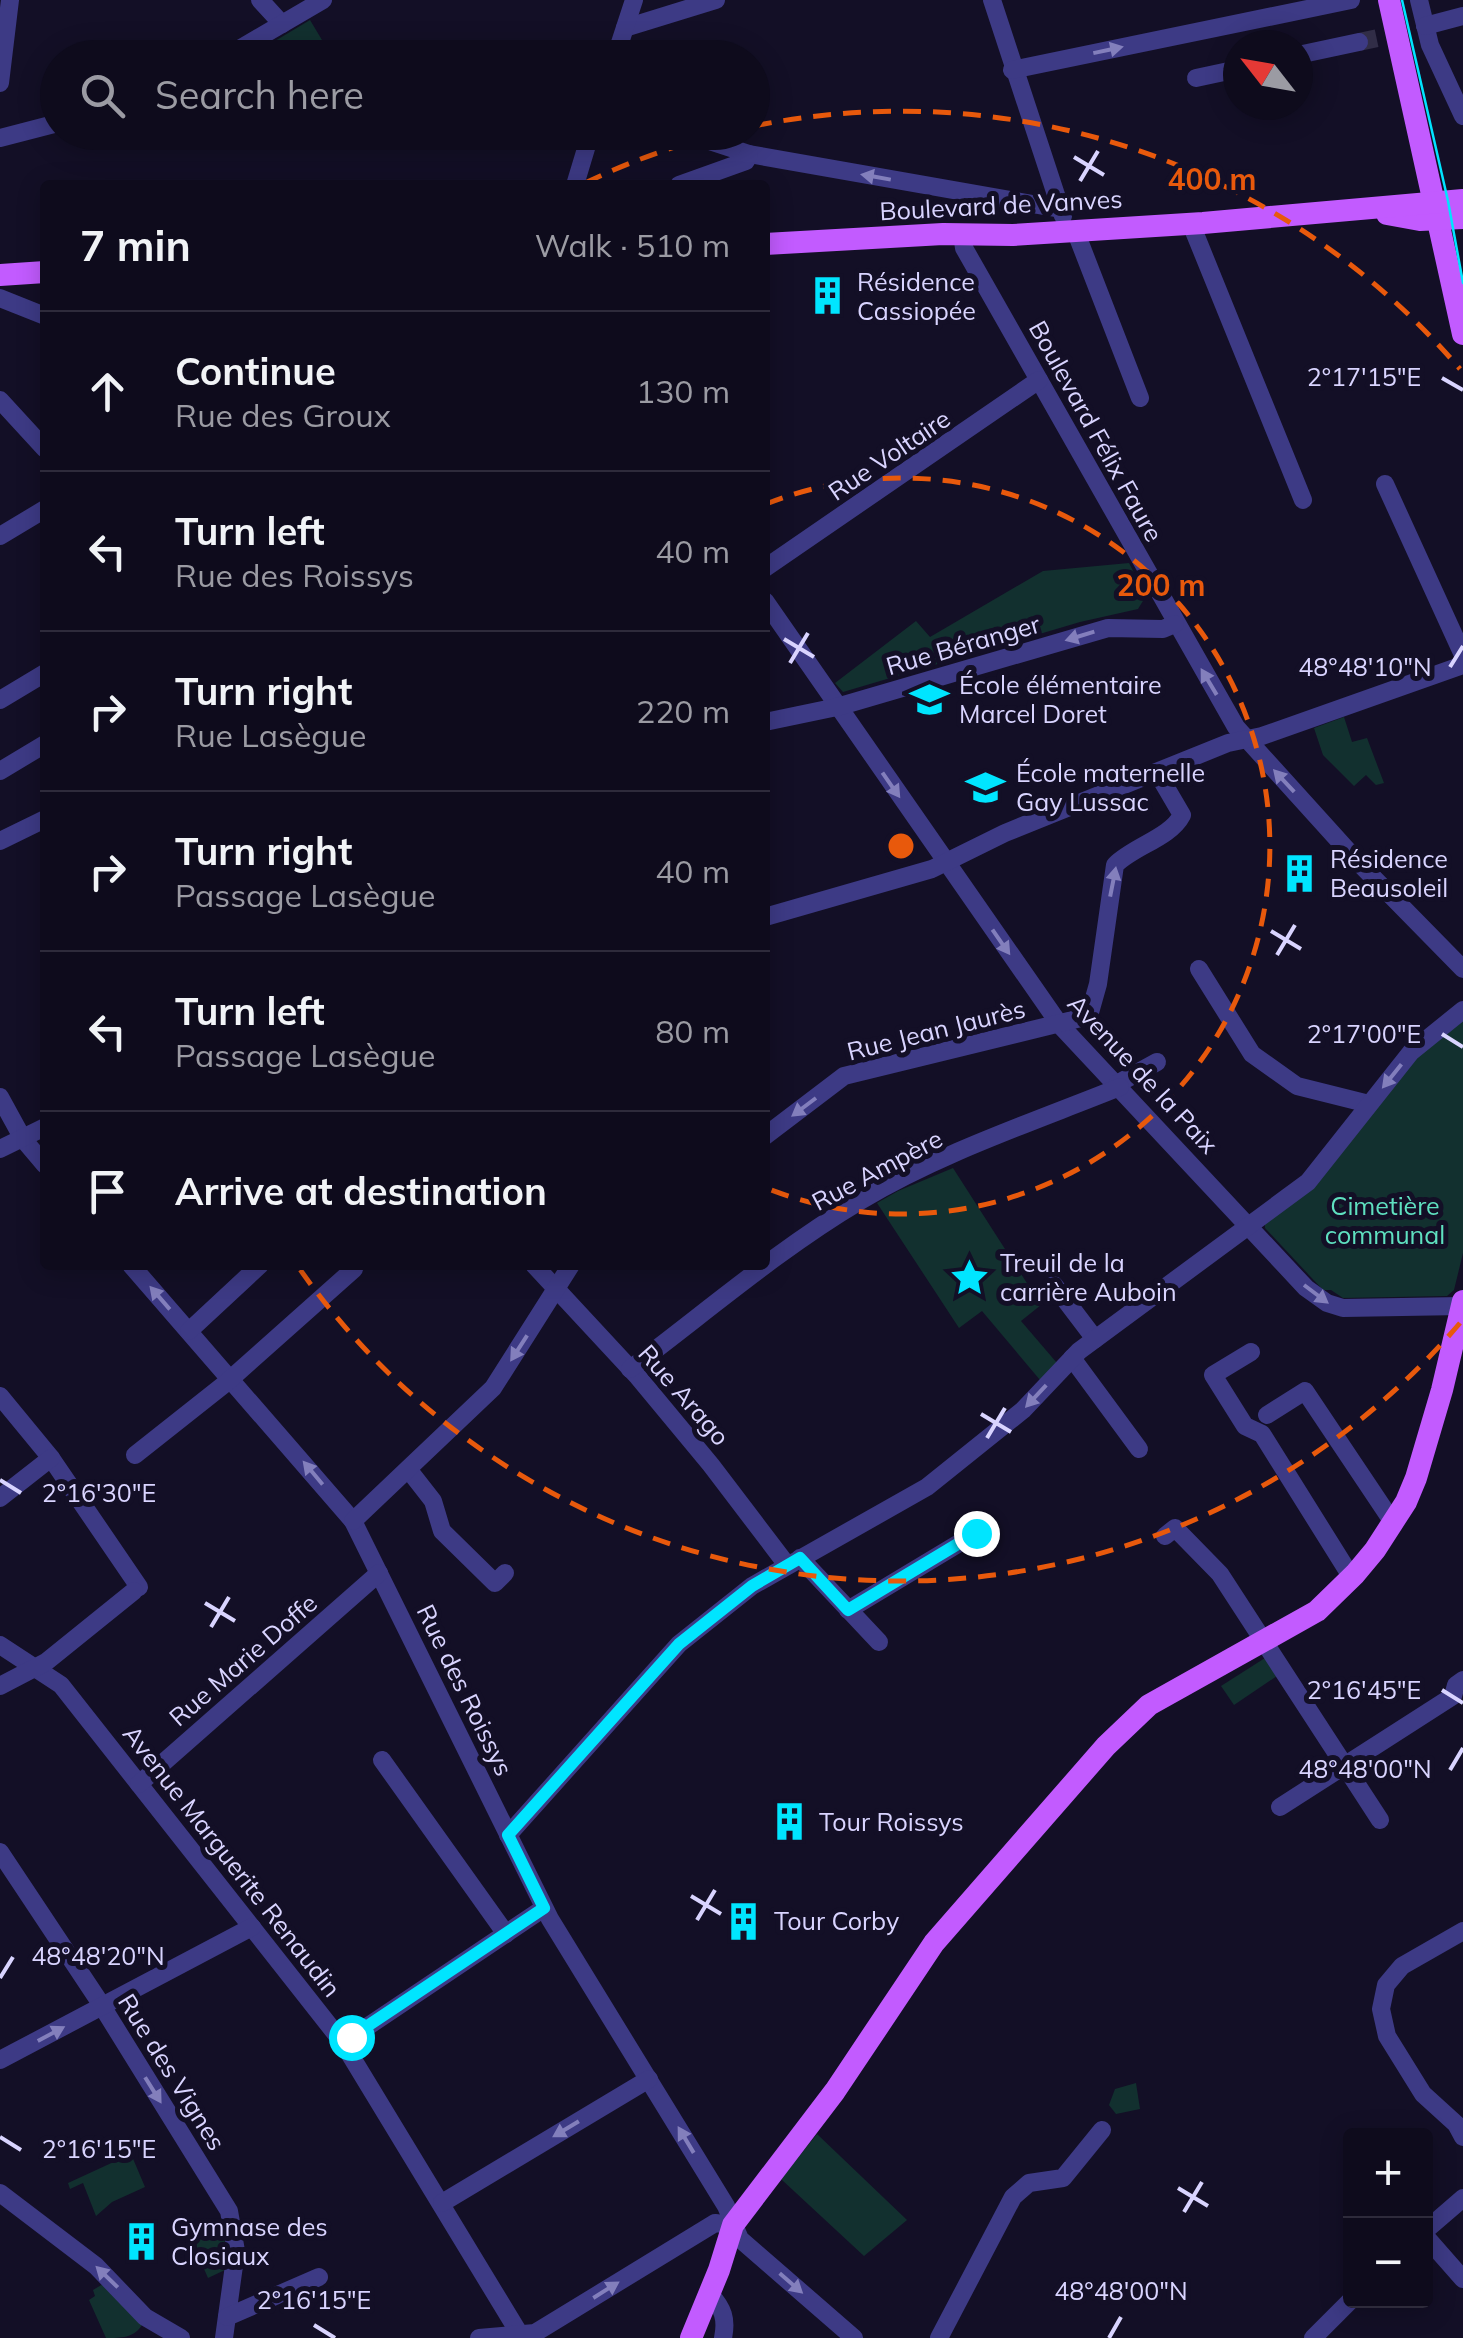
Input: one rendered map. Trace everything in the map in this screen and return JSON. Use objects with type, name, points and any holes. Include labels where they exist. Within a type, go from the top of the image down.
[{"type":"main road","points":[[1389,0],[1387,35],[1463,334]]},
{"type":"main road","points":[[1434,210],[1463,200]]},
{"type":"main road","name":"Boulevard de Vanves","points":[[770,244],[1013,235],[1064,218],[1191,224],[1359,210],[1434,210]]},
{"type":"main road","points":[[1434,210],[1463,218]]},
{"type":"main road","points":[[0,275],[40,272]]},
{"type":"main road","points":[[695,2329],[733,2225],[834,2091],[934,1944],[1106,1746],[1149,1705],[1317,1611],[1352,1578],[1394,1524],[1416,1478],[1462,1303]]},
{"type":"street","points":[[0,83],[10,0]]},
{"type":"street","points":[[260,0],[282,24]]},
{"type":"street","points":[[255,40],[323,0]]},
{"type":"street","points":[[621,40],[634,0]]},
{"type":"street","points":[[625,28],[716,0]]},
{"type":"street","points":[[992,0],[1064,218],[1140,398]]},
{"type":"street","points":[[1012,70],[1351,0]]},
{"type":"street","points":[[1419,0],[1430,45],[1460,103]]},
{"type":"street","points":[[1425,26],[1463,16]]},
{"type":"street","points":[[1313,52],[1358,42]]},
{"type":"street","points":[[1196,78],[1223,72]]},
{"type":"street","points":[[0,138],[40,127]]},
{"type":"street","points":[[577,180],[586,150]]},
{"type":"street","points":[[737,150],[1064,218]]},
{"type":"street","points":[[693,180],[746,161],[749,154]]},
{"type":"street","points":[[1191,224],[1303,500]]},
{"type":"street","name":"Boulevard Félix Faure","points":[[962,234],[964,248],[1175,624],[1245,738],[1358,863],[1463,969]]},
{"type":"street","points":[[0,298],[40,314]]},
{"type":"street","name":"Rue Voltaire","points":[[770,565],[1039,380]]},
{"type":"street","points":[[0,400],[40,444]]},
{"type":"street","points":[[1384,484],[1463,656]]},
{"type":"street","points":[[0,536],[40,512]]},
{"type":"street","name":"Avenue de la Paix","points":[[770,608],[1060,1025],[1306,1288],[1334,1306],[1462,1303]]},
{"type":"street","name":"Rue Béranger","points":[[770,721],[837,707],[1108,628],[1163,629],[1175,624]]},
{"type":"street","points":[[770,916],[932,870],[1005,833],[1245,738],[1262,736],[1463,665]]},
{"type":"street","points":[[0,700],[40,676]]},
{"type":"street","points":[[0,771],[40,747]]},
{"type":"street","name":"Rue Jean Jaurès","points":[[770,1132],[844,1076],[1089,1016],[1098,984],[1116,865],[1180,820],[1181,809],[1158,774]]},
{"type":"street","points":[[0,842],[40,821]]},
{"type":"street","points":[[1199,969],[1252,1054],[1297,1086],[1368,1104]]},
{"type":"street","points":[[508,1835],[679,1644],[752,1586],[928,1487],[1023,1410],[1095,1339],[1308,1182],[1411,1052],[1463,1010]]},
{"type":"street","name":"Rue Ampère","points":[[770,1264],[821,1226],[900,1180],[1119,1086],[1157,1062]]},
{"type":"street","points":[[0,1097],[40,1159]]},
{"type":"street","points":[[0,1149],[40,1130]]},
{"type":"street","name":"Rue des Roissys","points":[[136,1270],[353,1521],[544,1908],[726,2206],[740,2239],[854,2338]]},
{"type":"street","points":[[189,1332],[255,1270]]},
{"type":"street","points":[[135,1455],[231,1379],[353,1270]]},
{"type":"street","name":"Rue Arago","points":[[538,1270],[630,1369],[794,1561],[879,1642]]},
{"type":"street","points":[[353,1521],[493,1388],[568,1270]]},
{"type":"street","name":"Rue Ampère","points":[[630,1369],[762,1270]]},
{"type":"street","points":[[1054,1284],[1095,1339]]},
{"type":"street","points":[[1251,1352],[1213,1376],[1245,1426],[1262,1434],[1352,1578]]},
{"type":"street","points":[[1072,1358],[1139,1449]]},
{"type":"street","points":[[1267,1415],[1305,1391],[1394,1524]]},
{"type":"street","points":[[0,1396],[51,1458],[136,1589],[46,1662],[0,1686]]},
{"type":"street","points":[[0,1498],[51,1458]]},
{"type":"street","points":[[408,1469],[433,1500],[442,1530],[495,1583],[505,1573]]},
{"type":"street","points":[[1165,1536],[1176,1528],[1220,1574],[1380,1820]]},
{"type":"street","points":[[848,1610],[976,1533]]},
{"type":"street","name":"Rue Marie Doffe","points":[[139,1784],[379,1574]]},
{"type":"street","name":"Avenue Marguerite Renaudin","points":[[0,1645],[61,1685],[343,2043],[522,2337]]},
{"type":"street","points":[[1280,1807],[1452,1696],[1463,1680]]},
{"type":"street","points":[[382,1760],[506,1934]]},
{"type":"street","name":"Rue des Vignes","points":[[0,1852],[229,2211],[236,2251],[224,2338]]},
{"type":"street","points":[[343,2043],[544,1908]]},
{"type":"street","points":[[0,2060],[252,1926]]},
{"type":"street","points":[[1463,1931],[1402,1966],[1386,1985],[1381,2009],[1387,2036],[1423,2094],[1456,2124],[1463,2137]]},
{"type":"street","points":[[442,2204],[649,2078]]},
{"type":"street","points":[[939,2338],[1013,2197],[1029,2183],[1063,2178],[1102,2130]]},
{"type":"street","points":[[0,2193],[96,2266],[145,2316],[181,2338]]},
{"type":"street","points":[[1433,2224],[1463,2198]]},
{"type":"street","points":[[478,2338],[535,2334],[715,2223],[733,2225]]},
{"type":"street","points":[[1433,2246],[1463,2280]]},
{"type":"street","points":[[228,2318],[320,2278]]},
{"type":"street","points":[[695,2329],[723,2338],[726,2323],[710,2294]]},
{"type":"street","points":[[1313,2338],[1343,2308]]},
{"type":"green space","points":[[310,20],[322,40],[276,40]]},
{"type":"green space","points":[[1129,563],[1146,596],[1138,609],[1080,622],[843,692],[835,683],[916,621],[930,637],[1043,571]]},
{"type":"green space","points":[[1344,717],[1352,742],[1367,738],[1384,783],[1376,785],[1366,775],[1354,786],[1323,755],[1314,728]]},
{"type":"green space","name":"Cimetière communal","points":[[1463,1018],[1463,1253],[1454,1290],[1447,1296],[1343,1298],[1323,1290],[1265,1228],[1265,1221],[1414,1058]]},
{"type":"green space","name":"Treuil de la carrière Auboin","points":[[953,1168],[1041,1305],[1021,1321],[1057,1363],[1040,1380],[982,1311],[959,1328],[877,1203]]},
{"type":"green space","points":[[1265,1658],[1277,1676],[1234,1705],[1221,1686]]},
{"type":"green space","points":[[1136,2083],[1140,2109],[1116,2114],[1109,2105],[1115,2089]]},
{"type":"green space","points":[[817,2134],[907,2220],[864,2256],[781,2179]]},
{"type":"green space","points":[[131,2154],[145,2187],[112,2202],[96,2216],[83,2183],[70,2189],[68,2183]]},
{"type":"green space","points":[[223,2220],[227,2269],[208,2278],[189,2235]]},
{"type":"green space","points":[[103,2284],[142,2325],[135,2333],[106,2338],[89,2300],[95,2296],[93,2290]]},
{"type":"tunnel","points":[[1359,42],[1378,38]]},
{"type":"tram line","points":[[1402,0],[1463,283]]},
{"type":"place","name":"Résidence Cassiopée","points":[[827,296]]},
{"type":"place","name":"École élémentaire Marcel Doret","points":[[929,699]]},
{"type":"place","name":"École maternelle Gay Lussac","points":[[986,787]]},
{"type":"place","name":"Résidence Beausoleil","points":[[1300,873]]},
{"type":"place","name":"Treuil de la carrière Auboin","points":[[970,1277]]},
{"type":"place","name":"Tour Roissys","points":[[789,1822]]},
{"type":"place","name":"Tour Corby","points":[[744,1921]]},
{"type":"place","name":"Gymnase des Closiaux","points":[[141,2241]]},
{"type":"route","points":[[351,2037],[544,1908],[508,1835],[679,1644],[752,1586],[800,1558],[848,1610],[976,1533]]}]
